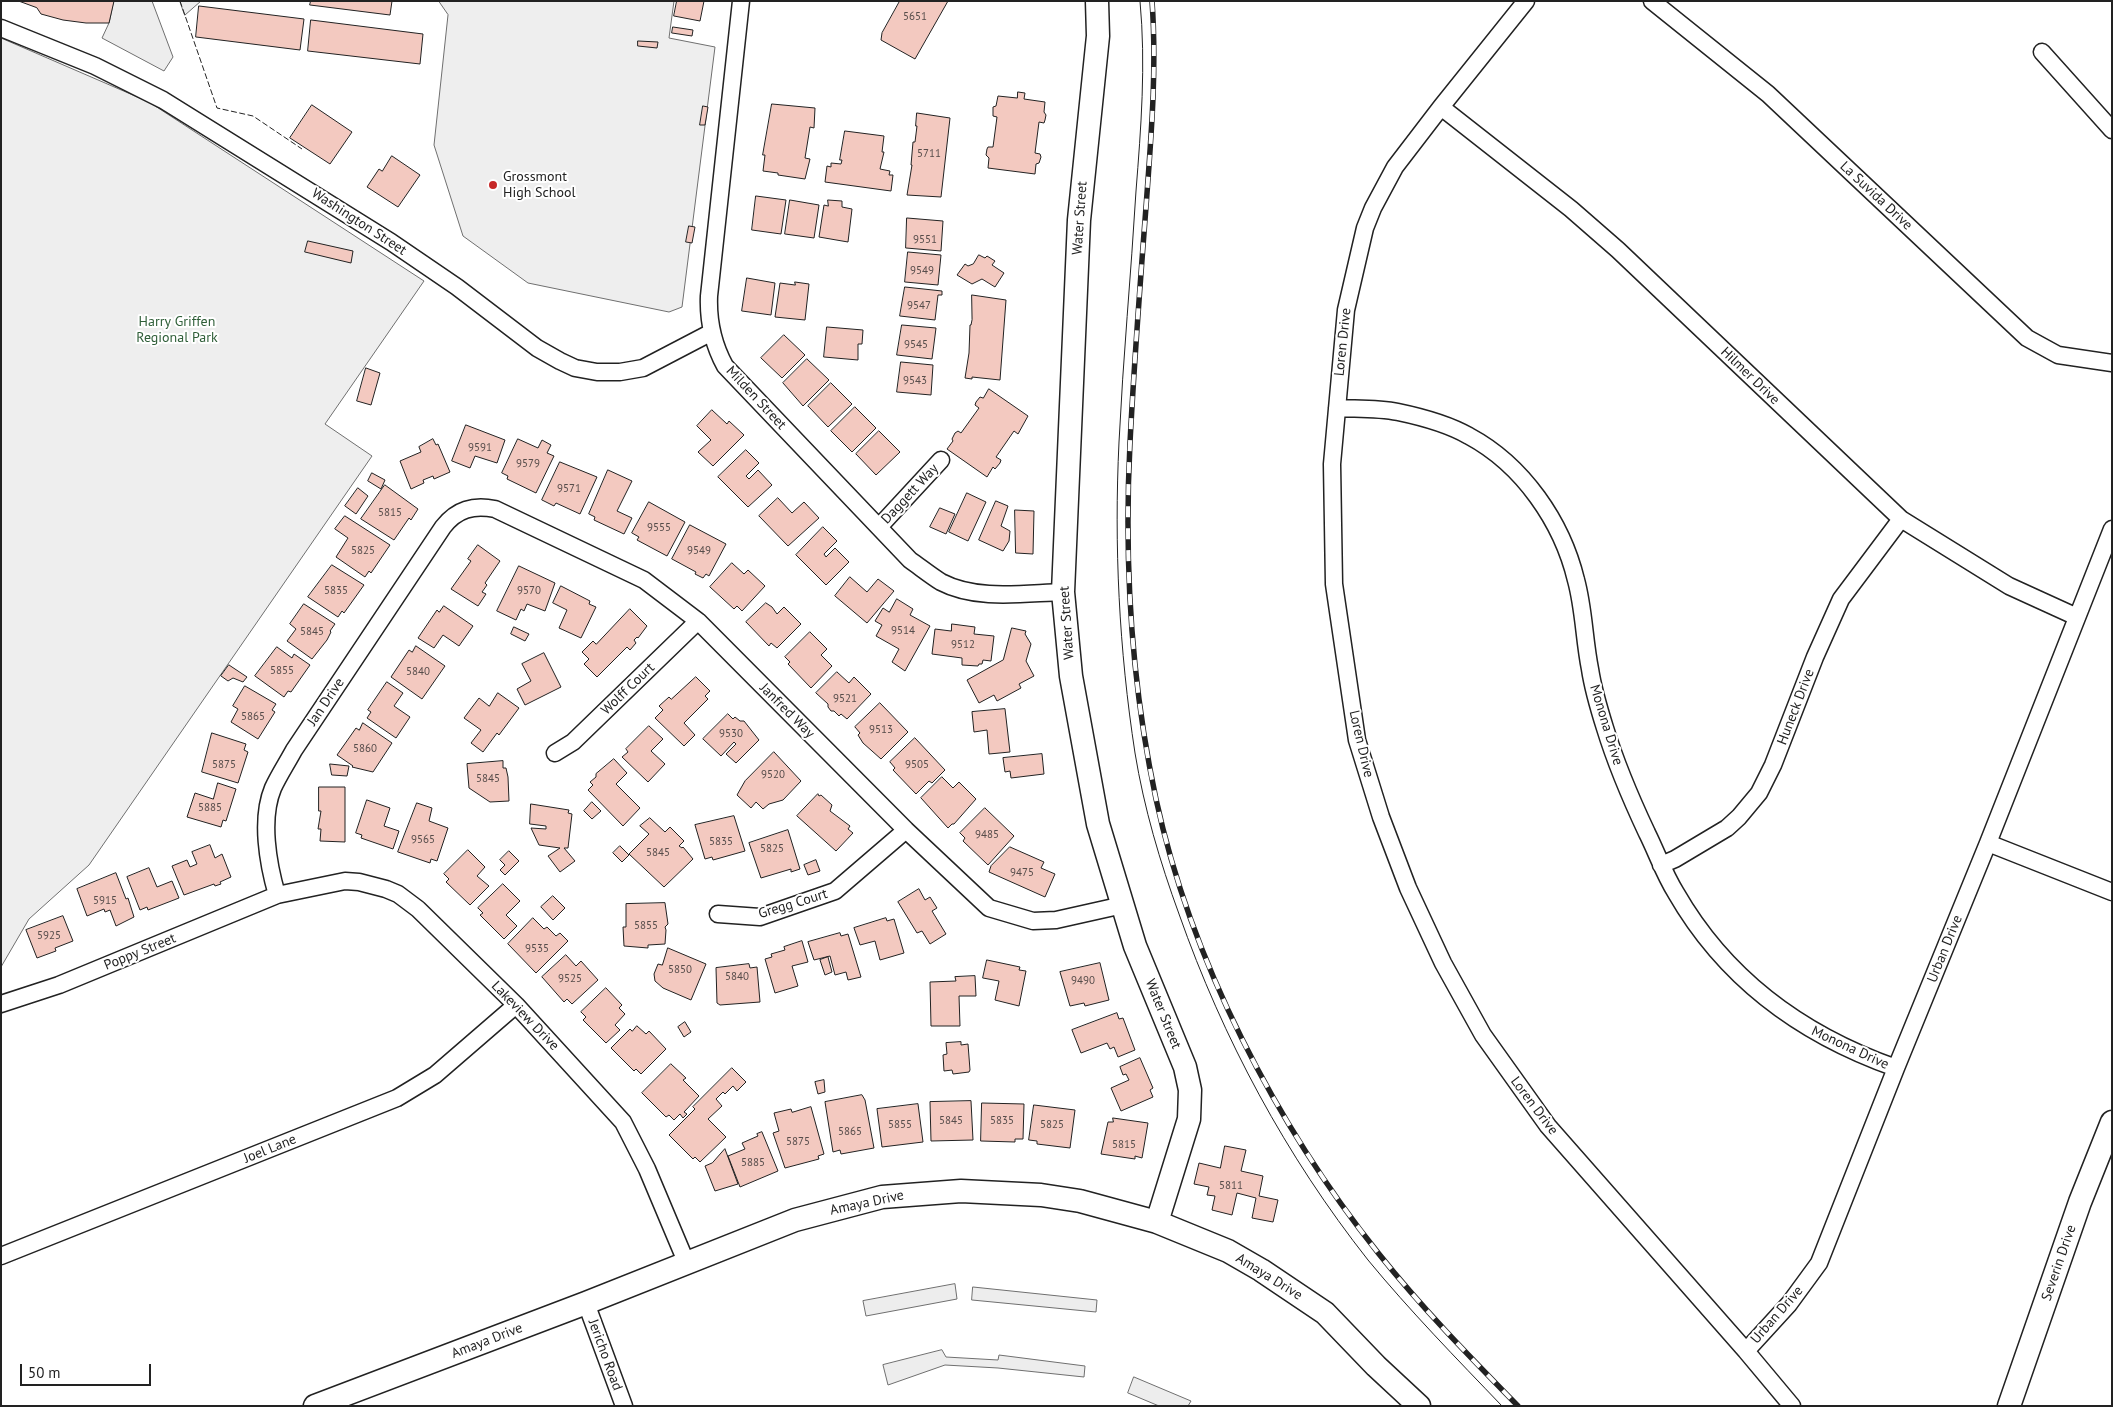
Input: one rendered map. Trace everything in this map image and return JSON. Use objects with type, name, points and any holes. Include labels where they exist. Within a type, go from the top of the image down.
[{"type":"main road","name":"Water Street","points":[[1097,1],[1098,36],[1079,220],[1063,592],[1071,676],[1098,824],[1136,946],[1185,1067],[1190,1090],[1189,1119],[1157,1222]]},
{"type":"main road","name":"Severin Drive","points":[[2010,1406],[2080,1202],[2112,1122]]},
{"type":"main road","name":"Amaya Drive","points":[[315,1406],[586,1304],[795,1220],[882,1197],[922,1192],[991,1191],[1041,1195],[1080,1201],[1157,1222],[1228,1251],[1294,1290],[1325,1313],[1419,1406]]},
{"type":"street","name":"Milden Street","points":[[741,1],[708,317],[717,351],[725,366],[910,560],[942,582],[968,591],[990,594],[1063,592]]},
{"type":"street","name":"Loren Drive","points":[[1526,1],[1395,167],[1372,208],[1365,228],[1346,310],[1332,464],[1334,584],[1357,740],[1381,817],[1408,888],[1427,931],[1471,1014],[1531,1104],[1548,1126],[1746,1350],[1792,1406]]},
{"type":"street","name":"La Suvida Drive","points":[[1652,1],[1768,94],[2027,338],[2058,355],[2112,363]]},
{"type":"street","name":"Washington Street","points":[[1,28],[94,66],[163,100],[391,242],[457,287],[537,348],[575,368],[597,372],[620,372],[643,368],[712,332]]},
{"type":"street","points":[[2042,52],[2112,130]]},
{"type":"street","name":"Hilmer Drive","points":[[1441,107],[1571,209],[1618,250],[1901,519],[2009,586],[2077,617]]},
{"type":"street","name":"Monona Drive","points":[[1336,408],[1396,412],[1443,425],[1469,436],[1509,465],[1525,481],[1542,504],[1562,539],[1575,574],[1590,669],[1606,731],[1625,786],[1660,865],[1675,892],[1711,944],[1756,990],[1781,1010],[1815,1032],[1866,1058],[1896,1068]]},
{"type":"street","name":"Daggett Way","points":[[879,527],[941,460]]},
{"type":"street","name":"Janfred Way","points":[[442,527],[452,515],[479,506],[495,509],[644,580],[698,621],[906,830],[989,908],[1033,921],[1040,921],[1056,920],[1122,905]]},
{"type":"street","name":"Huneck Drive","points":[[1660,865],[1728,828],[1759,793],[1774,765],[1815,657],[1841,599],[1901,519]]},
{"type":"street","name":"Jan Drive","points":[[277,895],[268,856],[267,808],[273,788],[294,750],[442,527]]},
{"type":"street","name":"Urban Drive","points":[[1746,1350],[1789,1304],[1819,1263],[2112,529]]},
{"type":"street","name":"Wolff Court","points":[[554,753],[573,742],[698,621]]},
{"type":"street","name":"Gregg Court","points":[[718,914],[760,917],[835,891],[906,830]]},
{"type":"street","points":[[1988,843],[2112,892]]},
{"type":"street","name":"Lakeview Drive","points":[[277,895],[345,881],[359,882],[398,894],[418,909],[516,1005],[622,1122],[647,1169],[687,1264]]},
{"type":"street","name":"Poppy Street","points":[[1,1004],[59,985],[277,895]]},
{"type":"street","name":"Joel Lane","points":[[1,1256],[396,1098],[435,1075],[516,1005]]},
{"type":"street","name":"Jericho Road","points":[[586,1304],[624,1406]]},
{"type":"green space","points":[[439,1],[674,1],[669,38],[715,47],[682,307],[669,312],[528,283],[463,236],[434,145],[448,15]]},
{"type":"green space","name":"Harry Griffen Regional Park","points":[[1,38],[149,102],[424,281],[325,424],[372,456],[89,865],[29,919],[1,967]]},
{"type":"shaded area","points":[[114,1],[152,1],[173,57],[164,71],[102,38],[109,23]]},
{"type":"shaded area","points":[[180,1],[201,1],[185,15]]},
{"type":"shaded area","points":[[955,1284],[957,1299],[866,1316],[863,1301]]},
{"type":"shaded area","points":[[973,1287],[1097,1300],[1096,1312],[972,1300]]},
{"type":"shaded area","points":[[942,1350],[946,1357],[998,1360],[999,1355],[1085,1366],[1084,1377],[998,1368],[945,1365],[888,1385],[883,1365]]},
{"type":"shaded area","points":[[1134,1377],[1191,1401],[1188,1406],[1159,1406],[1128,1393]]},
{"type":"building","points":[[19,1],[114,1],[109,23],[86,23],[63,20],[41,14],[37,8]]},
{"type":"building","points":[[311,1],[392,1],[390,15],[310,5]]},
{"type":"building","points":[[677,1],[704,1],[700,21],[674,16]]},
{"type":"building","points":[[900,1],[948,1],[915,59],[881,40],[882,33]]},
{"type":"building","points":[[199,6],[304,19],[300,50],[196,37]]},
{"type":"building","points":[[311,20],[423,34],[420,64],[308,51]]},
{"type":"building","points":[[673,27],[693,30],[692,36],[672,33]]},
{"type":"building","points":[[638,41],[658,42],[657,48],[638,46]]},
{"type":"building","points":[[1018,92],[1025,93],[1024,99],[1045,102],[1044,112],[1046,115],[1044,123],[1039,122],[1035,153],[1040,154],[1041,157],[1039,163],[1036,164],[1035,174],[988,168],[989,158],[986,155],[987,149],[988,147],[993,147],[997,117],[993,116],[993,107],[996,106],[998,96],[1017,98]]},
{"type":"building","points":[[772,104],[815,108],[814,128],[810,127],[805,158],[810,159],[805,179],[763,171],[765,155],[763,155]]},
{"type":"building","points":[[312,105],[352,132],[330,164],[290,138]]},
{"type":"building","points":[[703,106],[708,107],[705,125],[700,125]]},
{"type":"building","points":[[917,113],[950,118],[941,197],[907,195],[912,165],[913,142],[915,142],[917,126]]},
{"type":"building","points":[[845,131],[884,136],[882,152],[884,152],[880,169],[890,171],[889,175],[893,175],[891,191],[825,182],[827,166],[831,167],[831,163],[841,164]]},
{"type":"building","points":[[392,156],[420,175],[398,207],[367,187],[379,169],[382,171]]},
{"type":"building","points":[[756,196],[786,200],[781,234],[752,230]]},
{"type":"building","points":[[790,200],[819,205],[814,238],[785,234]]},
{"type":"building","points":[[828,200],[842,201],[842,207],[852,209],[848,242],[819,237],[824,205],[828,206]]},
{"type":"building","points":[[907,218],[943,221],[941,251],[906,248]]},
{"type":"building","points":[[689,226],[695,227],[692,243],[686,242]]},
{"type":"building","points":[[308,241],[353,251],[351,263],[305,252]]},
{"type":"building","points":[[908,252],[941,255],[938,285],[905,282]]},
{"type":"building","points":[[979,255],[985,258],[987,256],[995,261],[992,265],[1004,273],[995,287],[982,279],[972,284],[957,275],[965,264],[968,266],[973,264]]},
{"type":"building","points":[[747,278],[775,283],[771,315],[742,311]]},
{"type":"building","points":[[795,282],[809,284],[805,320],[775,317],[780,283],[795,285]]},
{"type":"building","points":[[905,287],[942,291],[942,295],[938,295],[935,320],[900,316]]},
{"type":"building","points":[[972,295],[1006,300],[1000,380],[965,378],[972,320]]},
{"type":"building","points":[[902,325],[936,328],[932,359],[897,355]]},
{"type":"building","points":[[827,327],[863,330],[862,344],[858,344],[858,360],[824,357]]},
{"type":"building","points":[[784,335],[805,355],[782,378],[761,358]]},
{"type":"building","points":[[807,359],[829,380],[803,406],[783,383]]},
{"type":"building","points":[[901,362],[933,365],[931,395],[897,392]]},
{"type":"building","points":[[366,368],[380,373],[371,405],[357,401]]},
{"type":"building","points":[[831,383],[852,404],[828,427],[808,406]]},
{"type":"building","points":[[989,389],[1028,416],[1018,434],[1014,431],[996,457],[1001,460],[1000,463],[995,469],[993,467],[987,477],[947,449],[953,441],[955,433],[958,431],[961,433],[979,408],[975,405],[976,402],[980,397],[983,398]]},
{"type":"building","points":[[855,407],[876,428],[852,452],[831,431]]},
{"type":"building","points":[[712,410],[727,424],[729,421],[744,435],[713,466],[698,452],[711,440],[697,426]]},
{"type":"building","points":[[466,425],[505,440],[497,463],[475,456],[470,468],[452,461]]},
{"type":"building","points":[[879,431],[900,452],[876,475],[856,454]]},
{"type":"building","points":[[433,439],[436,445],[438,444],[450,472],[434,479],[433,476],[423,480],[424,483],[411,489],[400,461],[421,452],[419,447]]},
{"type":"building","points":[[518,439],[538,448],[542,440],[551,445],[547,453],[554,456],[536,493],[507,479],[508,476],[502,473]]},
{"type":"building","points":[[746,450],[759,463],[746,476],[749,479],[758,470],[772,485],[748,507],[718,477]]},
{"type":"building","points":[[560,462],[597,477],[580,514],[556,503],[554,506],[542,500]]},
{"type":"building","points":[[608,470],[632,481],[617,511],[632,518],[624,534],[594,520],[595,517],[589,514]]},
{"type":"building","points":[[372,473],[385,480],[381,489],[368,481]]},
{"type":"building","points":[[385,485],[418,509],[411,520],[409,518],[394,540],[361,519]]},
{"type":"building","points":[[358,488],[368,496],[356,514],[345,506]]},
{"type":"building","points":[[967,493],[986,502],[968,541],[949,532]]},
{"type":"building","points":[[778,498],[792,513],[804,502],[819,518],[788,546],[759,516]]},
{"type":"building","points":[[996,501],[1008,506],[1001,526],[1010,531],[1009,541],[1003,551],[979,540]]},
{"type":"building","points":[[649,502],[685,522],[667,556],[637,540],[639,537],[632,533]]},
{"type":"building","points":[[940,508],[955,514],[946,534],[930,527]]},
{"type":"building","points":[[1015,510],[1034,511],[1033,554],[1016,553]]},
{"type":"building","points":[[345,516],[390,545],[371,573],[369,571],[365,577],[336,557],[348,538],[335,529]]},
{"type":"building","points":[[690,525],[726,544],[709,576],[706,574],[703,578],[672,559]]},
{"type":"building","points":[[823,527],[837,541],[824,554],[826,557],[835,548],[849,562],[826,585],[796,555]]},
{"type":"building","points":[[478,545],[500,561],[485,583],[487,585],[482,592],[486,594],[478,606],[451,589],[471,561],[468,559]]},
{"type":"building","points":[[732,563],[744,574],[748,570],[765,586],[742,611],[737,606],[734,609],[710,587]]},
{"type":"building","points":[[332,565],[364,585],[344,613],[342,611],[338,617],[308,597]]},
{"type":"building","points":[[519,566],[555,583],[545,611],[527,604],[524,611],[521,609],[516,620],[497,611]]},
{"type":"building","points":[[850,577],[867,592],[878,579],[894,591],[867,623],[835,596]]},
{"type":"building","points":[[561,586],[590,601],[589,604],[596,607],[581,638],[559,628],[567,610],[553,603]]},
{"type":"building","points":[[897,599],[913,609],[910,615],[930,626],[905,671],[892,662],[899,649],[876,636],[882,625],[875,621],[883,608],[889,612]]},
{"type":"building","points":[[766,603],[777,614],[784,607],[801,624],[777,648],[771,643],[769,646],[746,622]]},
{"type":"building","points":[[304,604],[335,624],[327,640],[312,659],[287,641],[296,629],[290,624]]},
{"type":"building","points":[[444,606],[473,626],[459,646],[443,635],[434,648],[418,638],[437,610],[439,612]]},
{"type":"building","points":[[630,609],[647,626],[638,638],[634,640],[636,643],[630,650],[627,647],[597,677],[584,664],[589,659],[582,652],[593,641],[596,644]]},
{"type":"building","points":[[952,624],[975,627],[974,634],[994,636],[991,661],[983,660],[982,664],[978,666],[962,665],[962,658],[932,654],[935,629],[951,631]]},
{"type":"building","points":[[514,627],[529,634],[525,641],[511,634]]},
{"type":"building","points":[[1012,628],[1026,631],[1025,634],[1031,644],[1026,661],[1034,676],[1019,684],[1021,688],[997,701],[994,695],[979,703],[967,680],[1003,660]]},
{"type":"building","points":[[810,632],[827,649],[821,655],[832,666],[811,688],[788,664],[790,662],[785,657]]},
{"type":"building","points":[[416,646],[445,666],[422,699],[391,677],[409,650],[412,652]]},
{"type":"building","points":[[277,647],[292,658],[294,654],[310,665],[291,692],[288,691],[284,697],[255,676]]},
{"type":"building","points":[[544,653],[561,687],[525,705],[517,689],[531,681],[522,664]]},
{"type":"building","points":[[229,665],[247,677],[243,682],[233,678],[228,681],[221,676]]},
{"type":"building","points":[[837,672],[849,683],[854,677],[871,694],[847,719],[841,714],[839,716],[834,711],[831,711],[828,704],[816,693]]},
{"type":"building","points":[[696,677],[710,691],[705,696],[708,699],[684,723],[695,735],[684,746],[655,718],[663,710],[659,706],[669,697],[671,699]]},
{"type":"building","points":[[387,682],[403,693],[394,706],[410,717],[396,738],[367,718],[371,712],[368,710]]},
{"type":"building","points":[[245,686],[276,704],[272,710],[275,712],[258,739],[231,722],[238,709],[233,706]]},
{"type":"building","points":[[498,693],[519,708],[499,735],[497,733],[483,752],[471,743],[481,730],[464,718],[479,698],[489,706]]},
{"type":"building","points":[[880,703],[908,732],[881,759],[863,743],[858,735],[860,733],[855,727]]},
{"type":"building","points":[[1005,709],[1010,752],[989,754],[987,730],[974,732],[972,712]]},
{"type":"building","points":[[728,714],[733,719],[735,717],[740,721],[744,721],[759,740],[736,763],[726,754],[736,744],[734,742],[721,756],[703,739]]},
{"type":"building","points":[[363,723],[392,743],[373,772],[352,767],[337,755],[356,728],[359,730]]},
{"type":"building","points":[[649,726],[663,739],[651,751],[665,764],[648,782],[622,757],[628,752],[626,749]]},
{"type":"building","points":[[212,733],[246,744],[244,750],[248,752],[238,783],[202,772]]},
{"type":"building","points":[[915,738],[945,770],[932,783],[929,781],[916,794],[893,770],[895,768],[890,762]]},
{"type":"building","points":[[774,752],[801,781],[783,800],[769,804],[763,809],[756,802],[751,808],[737,795],[745,781]]},
{"type":"building","points":[[1042,754],[1044,774],[1011,778],[1010,771],[1005,772],[1003,758]]},
{"type":"building","points":[[614,759],[627,773],[616,784],[640,808],[623,826],[588,790],[593,785],[590,782],[596,777],[596,774]]},
{"type":"building","points":[[503,761],[503,768],[506,768],[508,777],[509,801],[490,802],[469,788],[467,764]]},
{"type":"building","points":[[330,764],[349,766],[347,776],[332,775]]},
{"type":"building","points":[[942,777],[953,788],[959,782],[976,799],[954,824],[948,828],[921,798]]},
{"type":"building","points":[[218,783],[236,789],[226,821],[223,820],[221,827],[187,817],[195,793],[213,799]]},
{"type":"building","points":[[319,787],[345,787],[345,842],[320,841],[321,829],[318,829],[321,811],[319,811]]},
{"type":"building","points":[[818,794],[832,805],[830,811],[850,826],[848,829],[853,833],[836,851],[797,816]]},
{"type":"building","points":[[367,800],[390,808],[384,826],[399,831],[393,849],[361,838],[362,835],[356,833]]},
{"type":"building","points":[[592,802],[601,811],[592,819],[584,811]]},
{"type":"building","points":[[417,803],[432,808],[429,821],[448,828],[437,861],[431,859],[430,863],[398,852]]},
{"type":"building","points":[[531,804],[569,810],[568,813],[572,814],[568,848],[564,848],[575,861],[560,872],[548,856],[560,848],[539,845],[531,828],[546,829],[546,826],[530,824]]},
{"type":"building","points":[[985,808],[1014,836],[988,865],[963,841],[965,838],[960,833]]},
{"type":"building","points":[[734,816],[745,851],[713,860],[712,857],[705,859],[695,825]]},
{"type":"building","points":[[650,818],[665,832],[670,827],[684,841],[679,846],[683,847],[693,859],[664,887],[629,854],[649,834],[640,826]]},
{"type":"building","points":[[788,830],[800,869],[791,872],[791,869],[761,878],[749,843]]},
{"type":"building","points":[[210,845],[215,858],[222,854],[231,877],[220,882],[221,884],[215,886],[214,884],[184,895],[172,866],[187,860],[190,867],[197,864],[192,852]]},
{"type":"building","points":[[620,846],[629,855],[622,862],[613,853]]},
{"type":"building","points":[[1010,847],[1044,862],[1041,868],[1055,874],[1045,897],[989,872],[991,866]]},
{"type":"building","points":[[468,850],[485,867],[477,876],[489,886],[470,905],[446,882],[449,879],[444,874]]},
{"type":"building","points":[[509,851],[519,861],[505,875],[500,870],[505,865],[500,860]]},
{"type":"building","points":[[816,860],[820,871],[808,875],[804,865]]},
{"type":"building","points":[[149,868],[157,887],[172,881],[179,898],[148,910],[147,907],[140,910],[127,877]]},
{"type":"building","points":[[116,873],[126,899],[128,898],[134,917],[116,926],[110,910],[105,912],[104,909],[87,916],[77,889]]},
{"type":"building","points":[[503,884],[520,901],[506,915],[517,926],[504,939],[480,915],[483,913],[478,908]]},
{"type":"building","points":[[919,889],[925,900],[930,897],[937,908],[932,911],[946,934],[930,944],[922,931],[917,933],[898,902]]},
{"type":"building","points":[[553,896],[565,908],[553,920],[541,907]]},
{"type":"building","points":[[665,903],[668,924],[665,927],[665,944],[648,945],[648,948],[624,946],[623,927],[626,927],[626,904]]},
{"type":"building","points":[[63,916],[73,941],[55,948],[56,951],[37,958],[26,930]]},
{"type":"building","points":[[533,918],[544,929],[547,927],[556,936],[560,933],[568,941],[536,973],[508,944]]},
{"type":"building","points":[[886,918],[887,921],[894,919],[904,953],[880,960],[875,941],[860,945],[854,928]]},
{"type":"building","points":[[840,933],[841,936],[848,934],[861,977],[848,980],[846,972],[835,975],[830,956],[814,960],[808,942]]},
{"type":"building","points":[[802,941],[808,962],[792,966],[798,986],[775,993],[765,959],[772,957],[771,954],[785,950],[784,947]]},
{"type":"building","points":[[668,948],[706,964],[691,1000],[663,988],[655,981],[654,974],[658,964],[662,965]]},
{"type":"building","points":[[566,955],[576,966],[581,961],[598,980],[572,1004],[567,999],[564,1002],[542,977]]},
{"type":"building","points":[[828,957],[832,972],[825,975],[820,960]]},
{"type":"building","points":[[987,960],[1020,967],[1019,970],[1026,971],[1019,1006],[995,1000],[999,981],[983,978]]},
{"type":"building","points":[[1100,963],[1109,1000],[1085,1006],[1084,1003],[1070,1006],[1060,972]]},
{"type":"building","points":[[749,964],[750,968],[757,967],[760,1002],[720,1005],[717,1003],[716,968]]},
{"type":"building","points":[[975,976],[976,996],[959,996],[960,1026],[931,1026],[930,982],[956,981],[955,977]]},
{"type":"building","points":[[606,988],[622,1005],[619,1008],[625,1014],[615,1025],[620,1030],[606,1043],[583,1020],[586,1017],[581,1012]]},
{"type":"building","points":[[1117,1013],[1119,1019],[1123,1018],[1135,1050],[1118,1057],[1114,1047],[1110,1049],[1107,1043],[1081,1053],[1072,1030]]},
{"type":"building","points":[[685,1022],[691,1032],[684,1037],[678,1027]]},
{"type":"building","points":[[637,1026],[646,1034],[649,1031],[666,1049],[641,1074],[636,1069],[634,1071],[611,1048],[630,1029],[632,1031]]},
{"type":"building","points":[[961,1042],[961,1045],[968,1044],[969,1072],[953,1074],[952,1070],[944,1071],[943,1055],[947,1054],[946,1043]]},
{"type":"building","points":[[1140,1058],[1153,1088],[1150,1090],[1153,1097],[1121,1111],[1111,1088],[1129,1080],[1126,1074],[1123,1075],[1120,1067]]},
{"type":"building","points":[[671,1064],[686,1078],[683,1080],[699,1096],[684,1112],[687,1114],[683,1118],[680,1114],[674,1120],[669,1115],[666,1117],[642,1093]]},
{"type":"building","points":[[732,1068],[746,1082],[737,1091],[733,1086],[716,1099],[722,1106],[708,1119],[726,1137],[700,1162],[695,1157],[693,1159],[669,1135],[695,1109],[693,1107]]},
{"type":"building","points":[[824,1080],[825,1092],[818,1094],[815,1082]]},
{"type":"building","points":[[862,1095],[865,1100],[874,1148],[841,1154],[840,1150],[833,1152],[825,1102]]},
{"type":"building","points":[[971,1101],[973,1140],[931,1141],[930,1102]]},
{"type":"building","points":[[982,1103],[1024,1104],[1023,1139],[1015,1139],[1015,1142],[981,1141]]},
{"type":"building","points":[[918,1104],[923,1142],[882,1147],[877,1109]]},
{"type":"building","points":[[1034,1105],[1075,1110],[1070,1148],[1037,1144],[1037,1141],[1029,1140]]},
{"type":"building","points":[[811,1107],[824,1154],[818,1156],[819,1159],[785,1168],[773,1133],[779,1131],[774,1113],[791,1109],[792,1112]]},
{"type":"building","points":[[1113,1118],[1148,1123],[1142,1158],[1135,1156],[1135,1159],[1101,1154],[1108,1122],[1113,1122]]},
{"type":"building","points":[[762,1132],[778,1171],[740,1187],[728,1156],[745,1149],[742,1143],[758,1136],[757,1134]]},
{"type":"building","points":[[1225,1146],[1246,1150],[1241,1171],[1263,1176],[1259,1196],[1278,1200],[1273,1222],[1252,1218],[1256,1198],[1237,1193],[1232,1215],[1212,1210],[1215,1196],[1207,1195],[1209,1187],[1194,1184],[1199,1163],[1220,1168]]},
{"type":"building","points":[[725,1149],[738,1184],[715,1191],[705,1166],[712,1163]]},
{"type":"tram line","points":[[1140,1],[1143,49],[1140,144],[1121,411],[1117,520],[1119,598],[1125,675],[1135,753],[1148,814],[1159,855],[1196,960],[1237,1051],[1259,1095],[1284,1138],[1310,1180],[1368,1260],[1450,1352],[1502,1406]]},
{"type":"railway","points":[[1152,1],[1153,104],[1135,354],[1128,488],[1128,532],[1131,622],[1135,666],[1147,755],[1171,860],[1191,920],[1215,980],[1242,1039],[1272,1096],[1306,1151],[1341,1204],[1395,1274],[1518,1406]]},
{"type":"fence","points":[[180,1],[217,108],[253,116],[302,149]]},
{"type":"place","name":"Grossmont High School","points":[[493,185]]}]
